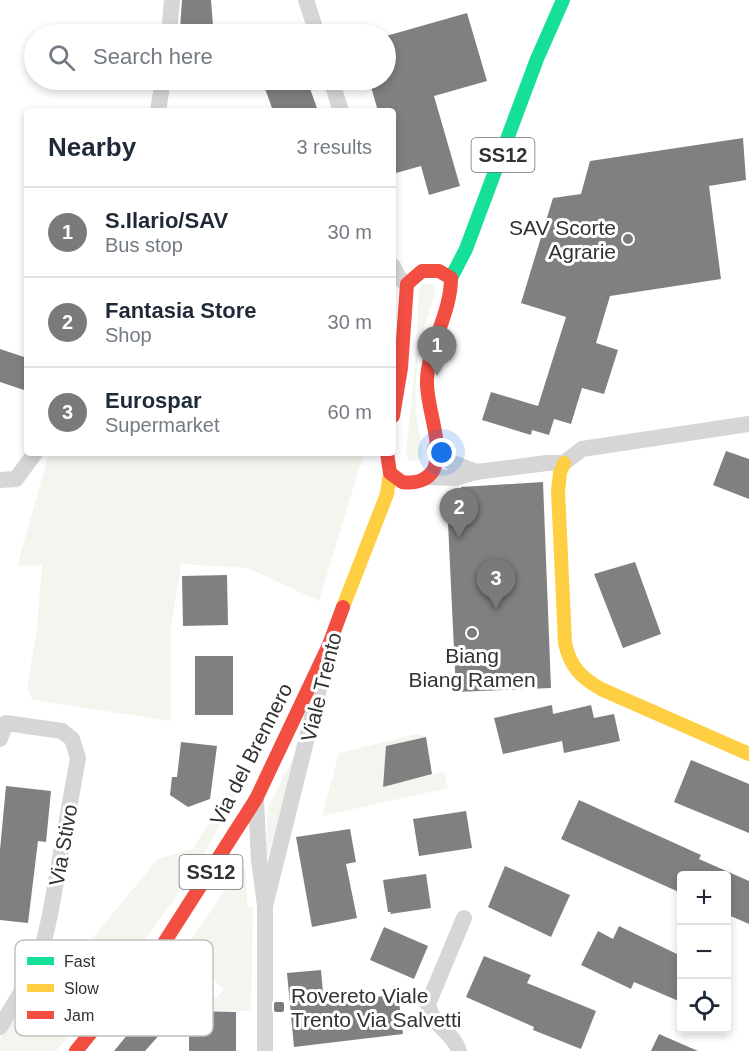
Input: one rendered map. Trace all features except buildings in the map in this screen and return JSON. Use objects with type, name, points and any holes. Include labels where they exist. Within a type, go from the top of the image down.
[{"type":"main road","name":"SS12","points":[[427,477],[434,467],[435,448],[428,396],[430,358],[452,292],[451,278],[470,239],[537,59],[563,0]]},
{"type":"main road","points":[[396,398],[401,368],[407,284],[413,275],[421,270],[444,272],[451,278]]},
{"type":"main road","name":"Viale Trento","points":[[329,645],[387,494],[390,473],[387,456]]},
{"type":"main road","points":[[564,463],[560,473],[558,491],[565,643],[568,660],[576,673],[601,689],[749,754]]},
{"type":"main road","points":[[390,473],[403,483],[414,483],[427,477]]},
{"type":"main road","name":"Via del Brennero","points":[[166,940],[256,799],[329,645]]},
{"type":"main road","name":"Via del Brennero","points":[[76,1051],[88,1036]]},
{"type":"street","points":[[170,24],[172,0]]},
{"type":"street","points":[[306,0],[314,24]]},
{"type":"street","points":[[158,108],[161,90]]},
{"type":"street","points":[[334,90],[340,108]]},
{"type":"street","points":[[396,272],[399,278],[407,284]]},
{"type":"street","points":[[427,477],[455,478],[476,472],[564,463],[582,449],[749,424]]},
{"type":"street","points":[[435,448],[453,463],[476,472]]},
{"type":"street","points":[[0,480],[16,479],[32,456]]},
{"type":"street","name":"Viale Trento","points":[[265,906],[329,645]]},
{"type":"street","name":"Via Stivo","points":[[0,739],[6,723],[62,731],[72,740],[78,758],[44,940]]},
{"type":"street","name":"Viale Trento","points":[[256,799],[259,860],[265,906],[265,1051]]},
{"type":"street","points":[[459,1051],[457,1045],[435,1022],[428,1004],[464,918]]},
{"type":"street","name":"Via Stivo","points":[[0,1027],[15,1004]]},
{"type":"shaded area","points":[[424,283],[433,285],[436,291],[422,338],[417,369],[416,402],[423,455],[419,461],[409,461],[406,453],[415,365],[419,289]]},
{"type":"shaded area","points":[[48,456],[363,456],[319,601],[248,568],[181,564],[171,627],[171,721],[33,700],[27,688],[37,628],[42,565],[17,566]]},
{"type":"shaded area","points":[[417,734],[426,737],[386,746],[383,786],[444,772],[448,788],[322,816],[339,753]]},
{"type":"shaded area","points":[[298,749],[265,866],[268,807]]},
{"type":"shaded area","points":[[236,781],[242,783],[200,862],[145,940],[91,940],[158,859],[193,849]]},
{"type":"shaded area","points":[[240,869],[246,870],[247,907],[253,907],[251,1011],[213,1011],[213,997],[216,999],[224,989],[213,980],[213,940],[191,940]]},
{"type":"shaded area","points":[[15,1021],[15,1036],[69,1036],[56,1051],[0,1051],[4,1031]]},
{"type":"traffic: fast","points":[[451,278],[466,249],[537,59],[563,0]]},
{"type":"traffic: slow","points":[[564,463],[560,473],[558,491],[565,643],[573,664],[587,680],[601,689],[749,754]]},
{"type":"traffic: slow","points":[[343,607],[387,494],[390,473]]},
{"type":"traffic: jam","points":[[387,456],[390,473],[402,482],[420,481],[428,476],[434,469],[437,459],[436,437],[427,391],[428,368],[447,304],[451,278],[439,271],[422,271],[407,284],[401,368],[396,398]]},
{"type":"traffic: jam","points":[[166,940],[256,799],[329,645],[343,607]]},
{"type":"traffic: jam","points":[[76,1051],[88,1036]]},
{"type":"place","name":"SAV Scorte Agrarie","points":[[628,239]]},
{"type":"place","name":"S.Ilario/SAV","points":[[437,376]]},
{"type":"place","name":"Fantasia Store","points":[[459,538]]},
{"type":"place","name":"Eurospar","points":[[496,609]]},
{"type":"place","name":"Biang Biang Ramen","points":[[472,633]]},
{"type":"place","name":"Rovereto Viale Trento Via Salvetti","points":[[279,1007]]}]
